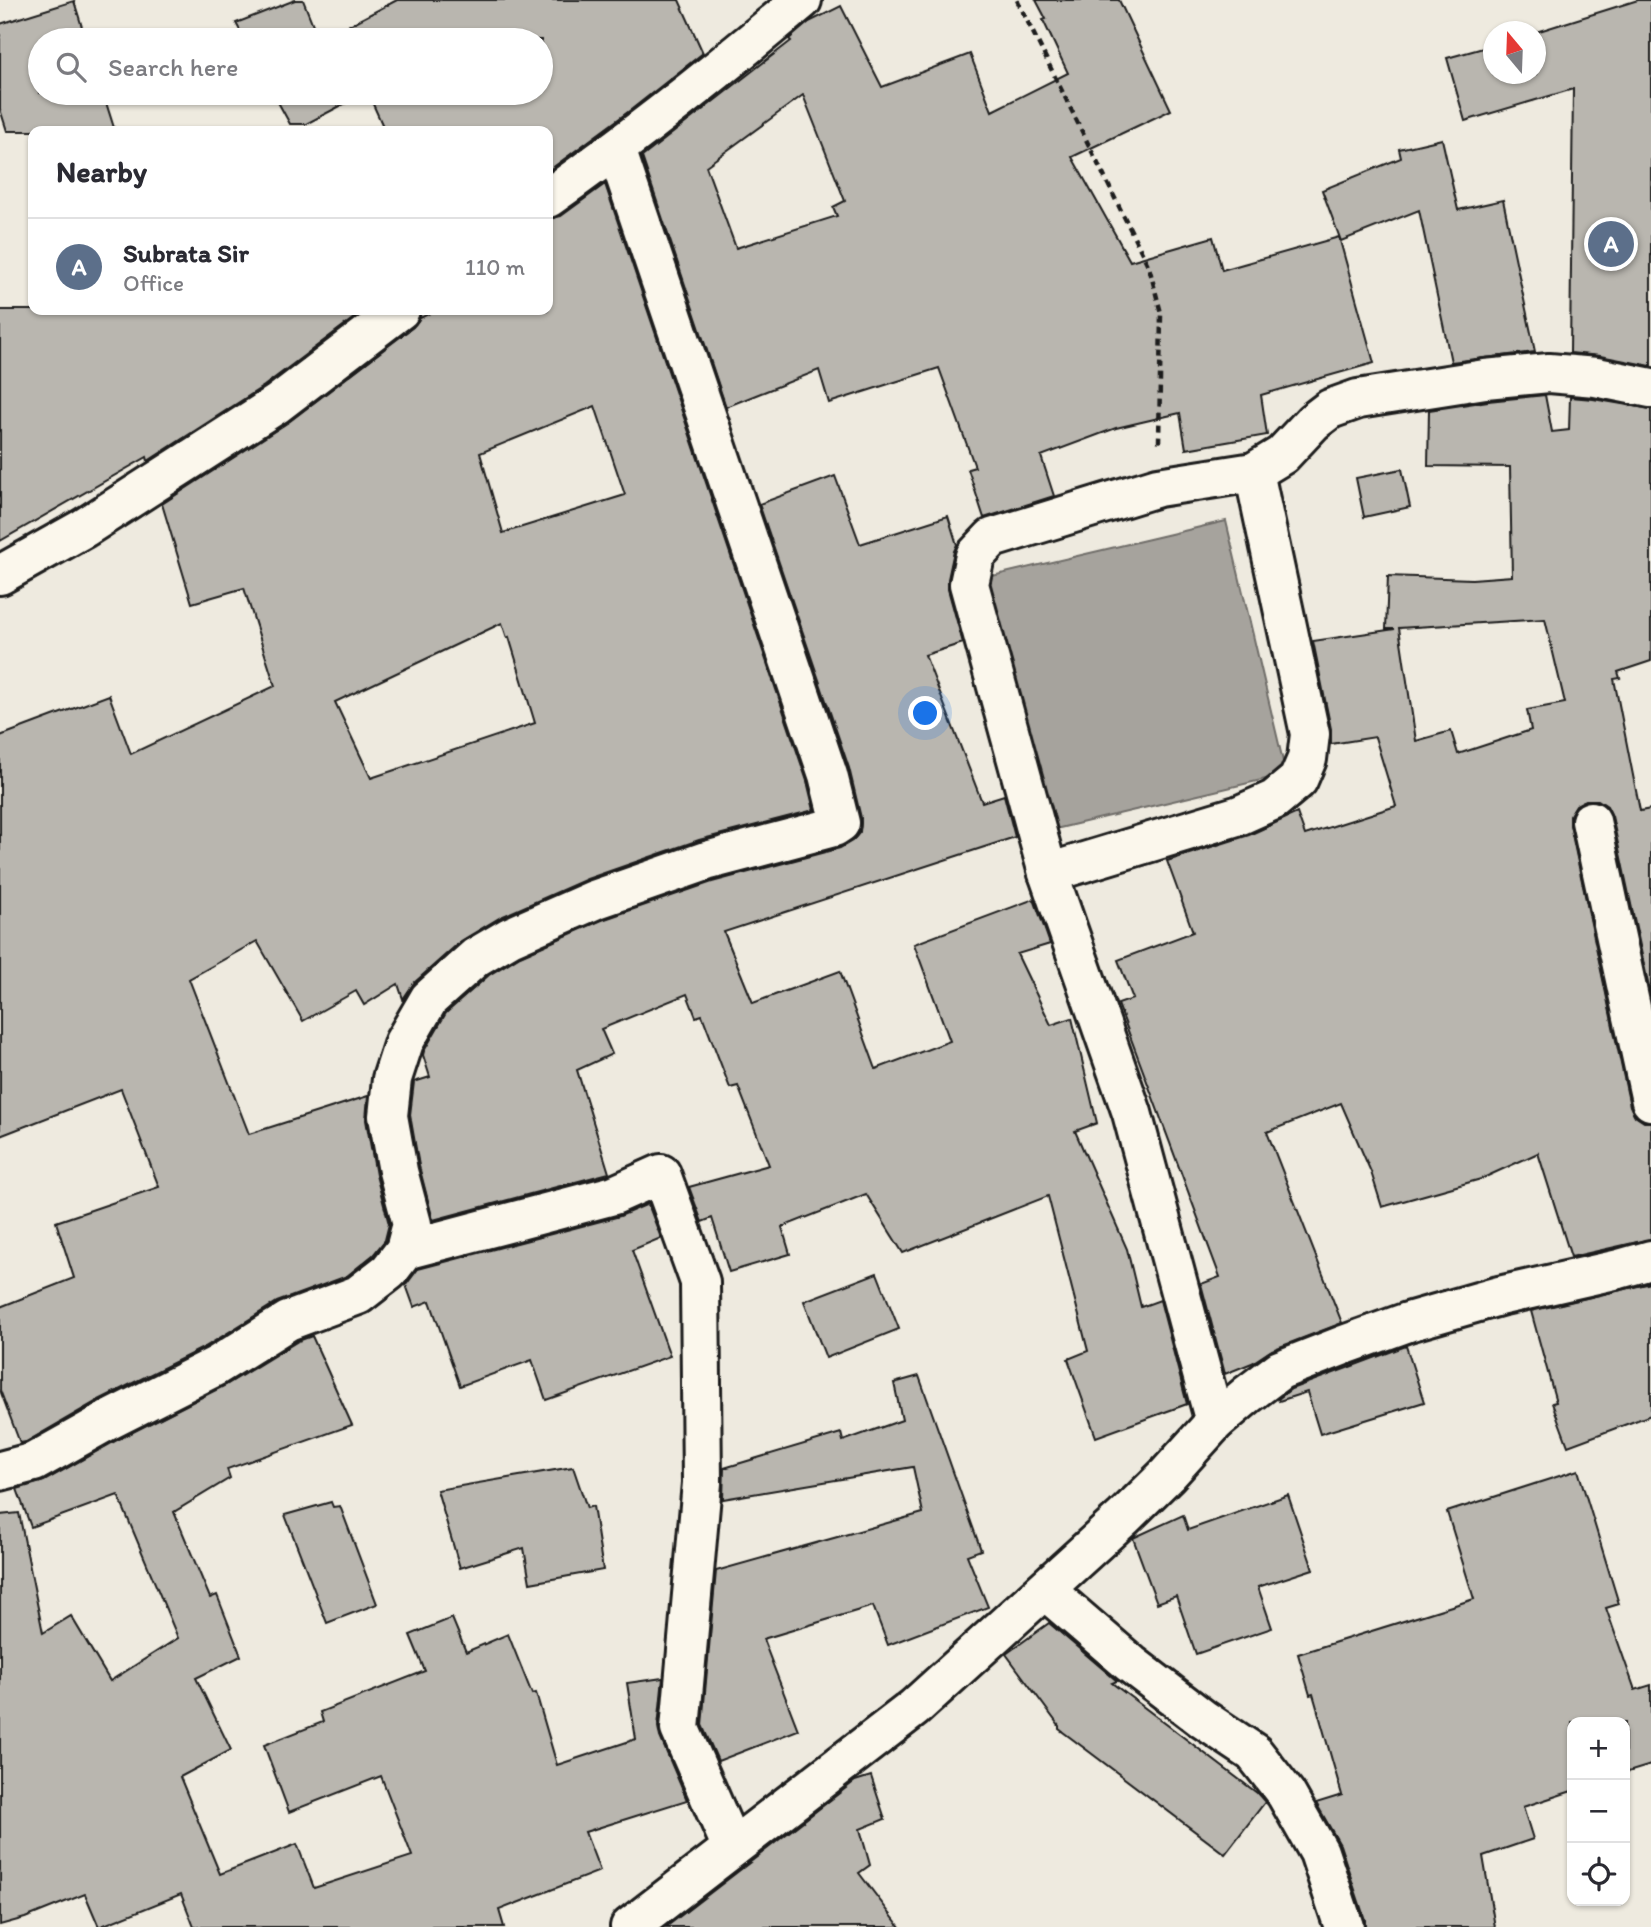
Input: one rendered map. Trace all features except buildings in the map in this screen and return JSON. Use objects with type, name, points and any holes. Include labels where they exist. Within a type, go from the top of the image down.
[{"type":"street","points":[[553,194],[616,149],[802,0]]},
{"type":"street","points":[[0,1471],[34,1462],[109,1420],[216,1366],[288,1321],[358,1295],[389,1271],[405,1250],[412,1224],[398,1171],[388,1116],[392,1080],[404,1042],[429,999],[476,957],[510,937],[594,900],[706,861],[834,827],[840,823],[828,775],[616,149]]},
{"type":"street","points":[[0,575],[84,528],[277,404],[393,315]]},
{"type":"street","points":[[1215,1422],[1132,1113],[1048,873],[969,584],[975,556],[992,538],[1158,487],[1254,472],[1282,454],[1313,422],[1330,409],[1358,399],[1485,379],[1549,373],[1597,377],[1651,388]]},
{"type":"street","points":[[1048,873],[1240,815],[1275,800],[1298,780],[1307,759],[1310,734],[1254,472]]},
{"type":"street","points":[[1591,821],[1651,1101]]},
{"type":"street","points":[[405,1250],[614,1195],[661,1174],[701,1282],[702,1483],[680,1728],[732,1848]]},
{"type":"street","points":[[630,1927],[914,1708],[1168,1474],[1215,1422],[1280,1370],[1408,1322],[1499,1296],[1651,1260]]},
{"type":"street","points":[[1045,1590],[1131,1664],[1203,1719],[1254,1753],[1286,1794],[1319,1853],[1344,1927]]},
{"type":"path","points":[[1017,0],[1149,267],[1161,313],[1158,487]]},
{"type":"shaded area","points":[[1226,521],[1286,774],[1047,831],[988,577]]},
{"type":"place","name":"Subrata Sir","points":[[1611,244]]}]
